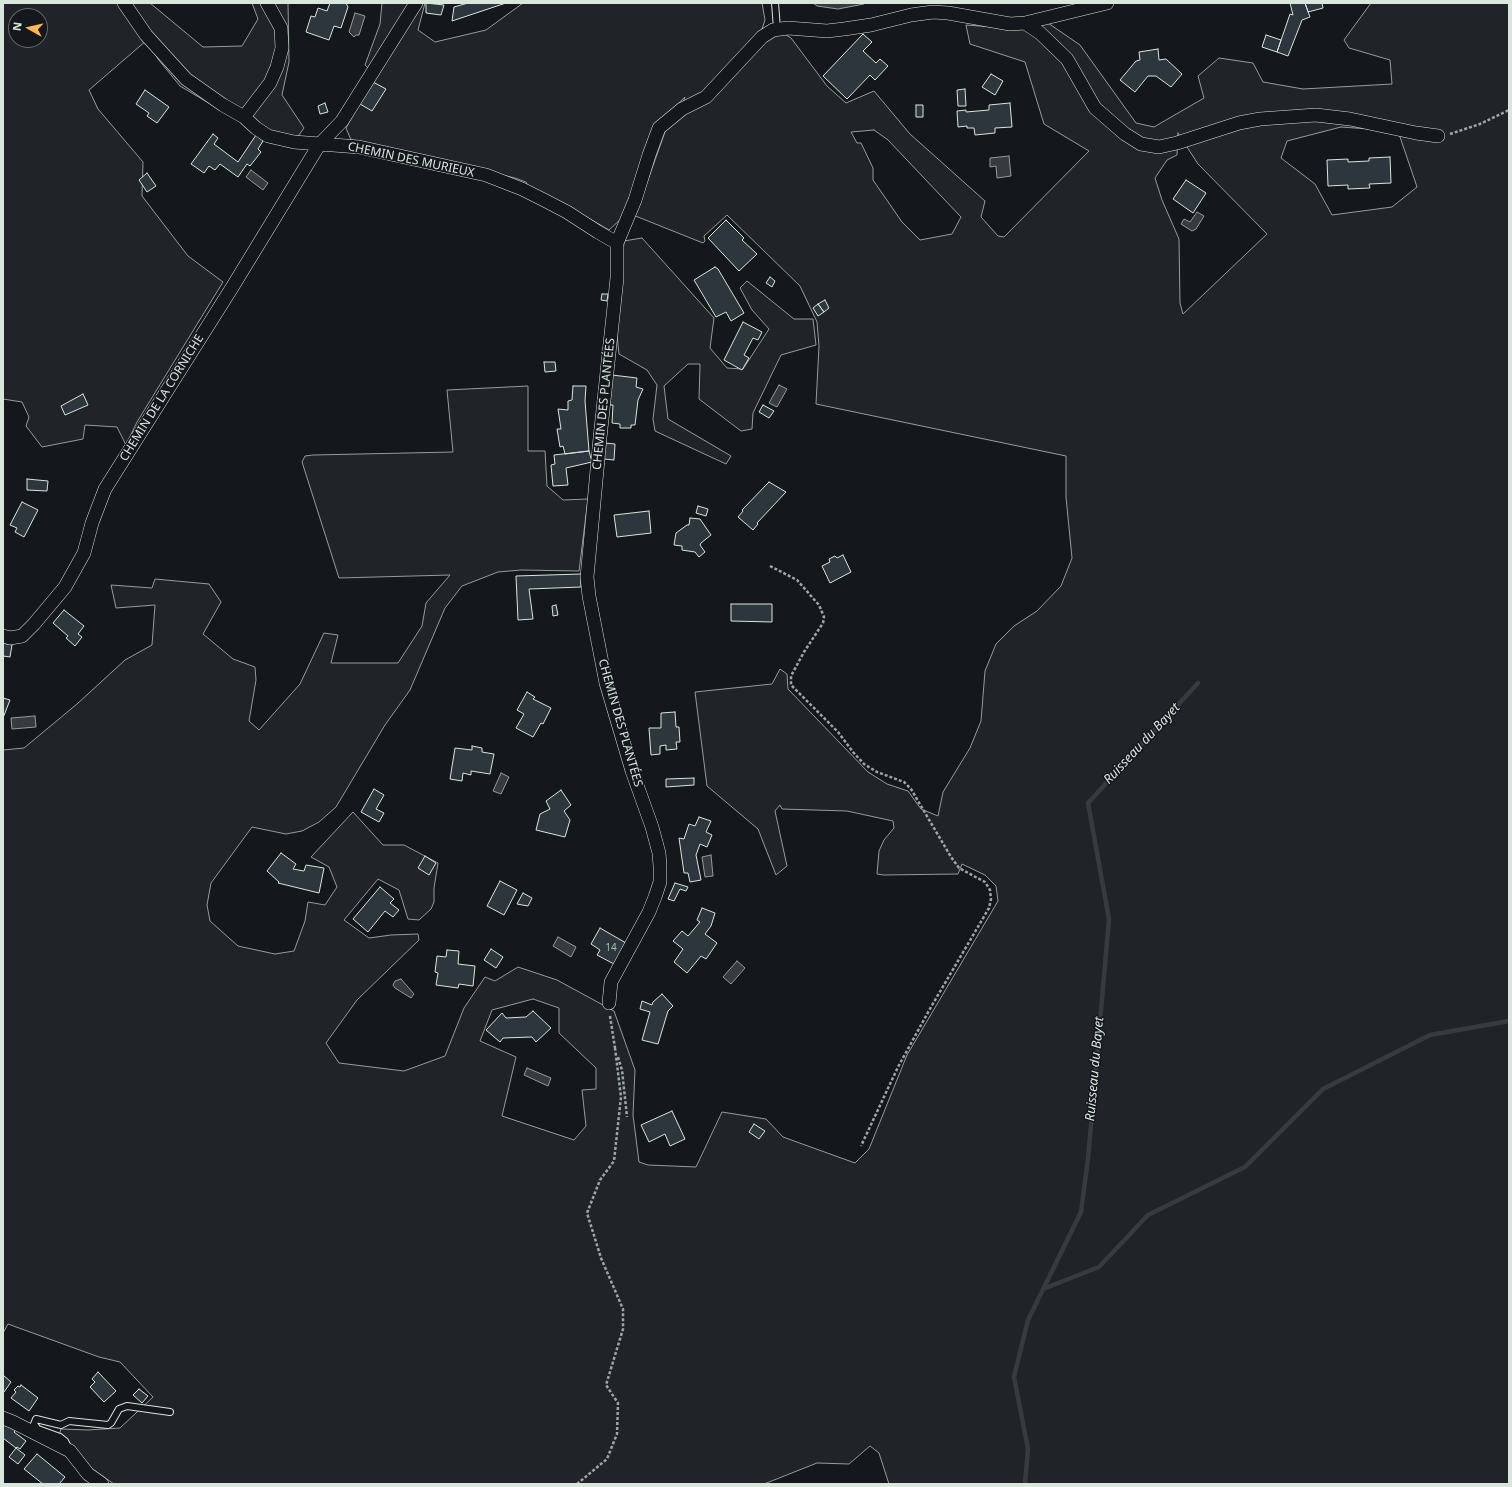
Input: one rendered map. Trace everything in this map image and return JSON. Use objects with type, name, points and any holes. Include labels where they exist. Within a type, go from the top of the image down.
[{"type":"street","name":"CHEMIN DES MURIEUX","points":[[124,3],[146,35],[186,79],[223,105],[244,117],[268,136],[294,142],[358,148],[486,175],[522,189],[544,200],[567,212],[617,243]]},
{"type":"street","points":[[244,117],[270,83],[277,67],[282,48],[281,28],[267,3]]},
{"type":"street","name":"CHEMIN DE LA CORNICHE","points":[[3,636],[10,638],[22,636],[65,587],[84,553],[92,523],[105,489],[233,286],[319,145],[342,121],[416,3]]},
{"type":"street","points":[[617,243],[636,200],[649,155],[659,128],[682,109],[706,97],[762,37],[773,30],[788,28],[827,31],[871,25],[911,15],[933,12],[948,13],[1010,24],[1025,23],[1107,3]]},
{"type":"street","points":[[1025,23],[1040,33],[1067,59],[1095,108],[1125,134],[1141,144],[1159,147],[1177,143],[1239,123],[1260,119],[1316,116],[1350,119],[1416,133],[1438,136]]},
{"type":"street","name":"CHEMIN DES PLANTÉES","points":[[609,1003],[611,982],[649,912],[660,882],[659,853],[652,826],[632,771],[606,683],[589,596],[587,576],[617,278],[617,243]]},
{"type":"street","points":[[3,1418],[70,1451],[88,1474],[102,1484]]},
{"type":"lane","points":[[775,3],[777,30]]},
{"type":"lane","points":[[70,1451],[65,1441],[60,1437],[38,1429],[34,1424],[36,1419],[60,1424],[69,1421],[108,1425],[111,1423],[119,1409],[127,1406],[170,1412]]},
{"type":"path","points":[[1438,136],[1473,127],[1509,110]]},
{"type":"path","points":[[770,566],[797,580],[819,606],[824,617],[823,623],[804,652],[791,676],[791,685],[838,732],[864,764],[878,772],[904,782],[911,789],[950,857],[960,868],[985,882],[990,890],[991,899],[989,908],[902,1060],[861,1146]]},
{"type":"path","points":[[577,1484],[607,1459],[617,1434],[618,1403],[606,1385],[623,1329],[623,1309],[601,1258],[587,1214],[600,1180],[614,1161],[621,1097],[609,1003]]},
{"type":"path","points":[[615,1048],[622,1070],[627,1117]]},
{"type":"shaded area","points":[[3,3],[150,3],[203,47],[242,46],[258,19],[252,3],[288,3],[289,62],[282,95],[304,128],[296,139],[278,137],[229,115],[180,86],[158,59],[147,40],[89,90],[98,109],[143,162],[142,196],[188,256],[223,282],[137,422],[126,445],[117,427],[85,425],[83,439],[42,447],[26,426],[29,417],[22,402],[3,399]]},
{"type":"shaded area","points":[[382,3],[425,3],[418,30],[435,42],[486,30],[523,3],[762,3],[765,20],[762,29],[783,33],[791,38],[827,86],[846,103],[874,91],[910,134],[985,201],[981,217],[998,236],[1004,237],[1089,151],[1044,124],[1025,62],[970,44],[966,25],[1020,29],[1048,23],[1080,45],[1136,123],[1154,127],[1204,98],[1198,76],[1219,58],[1253,63],[1263,82],[1303,89],[1392,84],[1390,60],[1349,48],[1344,40],[1371,3],[1509,3],[1509,1484],[889,1484],[879,1453],[870,1446],[849,1464],[817,1463],[764,1484],[114,1484],[91,1468],[58,1438],[61,1429],[88,1430],[120,1428],[153,1397],[120,1362],[99,1357],[8,1324],[3,1333],[3,750],[24,748],[77,704],[125,660],[152,645],[155,605],[116,608],[111,585],[152,588],[155,579],[209,584],[221,602],[203,634],[233,659],[255,667],[256,680],[249,721],[259,730],[300,684],[324,633],[338,635],[331,663],[398,663],[422,626],[426,603],[450,575],[339,578],[302,462],[305,456],[453,452],[447,390],[528,386],[528,451],[545,451],[547,486],[563,500],[588,499],[579,571],[521,570],[498,572],[462,586],[445,608],[410,690],[385,725],[336,807],[319,822],[302,831],[286,834],[252,827],[211,883],[207,905],[210,921],[238,946],[275,954],[294,951],[305,921],[308,902],[325,905],[337,887],[329,867],[311,857],[353,812],[383,845],[404,845],[438,863],[434,888],[434,902],[431,909],[419,920],[408,919],[399,890],[378,879],[344,920],[369,938],[391,935],[418,934],[419,940],[357,1000],[326,1043],[339,1063],[404,1071],[445,1056],[464,1008],[485,977],[495,981],[518,967],[557,980],[614,1011],[635,1070],[633,1115],[639,1162],[648,1165],[696,1167],[722,1112],[766,1119],[783,1137],[855,1163],[869,1149],[907,1055],[998,901],[996,886],[985,875],[962,864],[958,874],[877,874],[879,851],[884,840],[894,828],[893,821],[847,811],[782,809],[780,805],[775,811],[787,866],[776,875],[758,829],[707,786],[695,692],[772,684],[780,669],[787,674],[788,689],[868,772],[887,784],[908,791],[921,809],[938,816],[943,792],[970,748],[981,721],[985,671],[996,644],[1014,626],[1037,611],[1061,586],[1072,558],[1066,497],[1066,456],[816,404],[819,346],[817,322],[800,286],[727,215],[704,236],[705,241],[703,243],[633,215],[648,180],[666,129],[678,116],[685,97],[659,122],[623,217],[609,230],[562,203],[528,186],[526,182],[515,178],[351,140],[346,128],[375,75],[365,65],[380,24]],"holes":[[[1341,127],[1398,131],[1417,187],[1392,207],[1332,215],[1315,184],[1281,158],[1287,141]],[[874,130],[888,140],[961,217],[952,234],[920,240],[902,222],[873,180],[873,168],[861,143],[857,143],[851,132]],[[1178,133],[1198,164],[1267,234],[1183,314],[1180,303],[1179,239],[1162,200],[1155,178],[1167,160],[1177,155]],[[533,999],[559,1008],[559,1033],[596,1068],[596,1089],[582,1090],[586,1126],[574,1140],[502,1116],[516,1057],[480,1041],[492,1010]]]},
{"type":"shaded area","points":[[813,3],[864,4],[838,9],[817,6]]},
{"type":"shaded area","points":[[355,13],[365,16],[359,35],[354,37],[349,32]]},
{"type":"shaded area","points":[[1009,156],[1011,176],[997,178],[996,166],[990,167],[990,158]]},
{"type":"shaded area","points":[[251,170],[268,183],[263,190],[246,177]]},
{"type":"shaded area","points":[[1197,212],[1204,216],[1196,229],[1192,231],[1181,224],[1184,219],[1190,222]]},
{"type":"shaded area","points":[[642,238],[714,318],[710,348],[727,368],[743,369],[769,329],[752,310],[740,288],[747,281],[794,319],[813,319],[816,345],[781,355],[753,413],[752,429],[741,431],[699,399],[700,364],[688,364],[664,386],[668,419],[731,456],[726,464],[655,431],[653,419],[657,385],[647,370],[619,354],[617,335],[624,241]]},
{"type":"shaded area","points":[[779,385],[787,389],[777,407],[769,403]]},
{"type":"shaded area","points":[[35,716],[36,727],[12,729],[11,718]]},
{"type":"shaded area","points":[[501,773],[509,777],[501,794],[493,791]]},
{"type":"shaded area","points":[[711,855],[713,876],[705,877],[702,857]]},
{"type":"shaded area","points":[[558,937],[576,947],[571,957],[553,946]]},
{"type":"shaded area","points":[[737,961],[745,968],[731,984],[723,977]]},
{"type":"shaded area","points":[[401,979],[414,994],[411,998],[395,988],[393,985],[395,981]]},
{"type":"shaded area","points":[[527,1068],[551,1078],[548,1086],[524,1075]]},
{"type":"building","points":[[330,3],[346,3],[348,7],[341,28],[334,26],[329,40],[306,32],[311,16],[315,17],[318,8],[327,11]]},
{"type":"building","points":[[426,3],[444,5],[441,15],[426,13]]},
{"type":"building","points":[[468,3],[506,3],[452,21],[454,7]]},
{"type":"building","points":[[1290,3],[1305,3],[1310,17],[1302,20],[1288,56],[1277,52],[1290,14],[1293,15]]},
{"type":"building","points":[[1305,3],[1322,3],[1323,8],[1308,12]]},
{"type":"building","points":[[863,34],[872,42],[863,51],[876,63],[880,59],[888,66],[875,80],[870,75],[847,99],[823,76]]},
{"type":"building","points":[[1266,35],[1281,40],[1277,52],[1262,47]]},
{"type":"building","points":[[1158,49],[1159,60],[1166,59],[1182,74],[1171,87],[1156,76],[1148,76],[1135,92],[1120,80],[1136,61],[1140,60],[1139,52]]},
{"type":"building","points":[[991,74],[1003,81],[995,95],[982,87]]},
{"type":"building","points":[[373,82],[386,89],[372,111],[360,104]]},
{"type":"building","points":[[965,89],[966,106],[958,106],[957,90]]},
{"type":"building","points":[[145,90],[169,107],[157,123],[147,116],[149,113],[136,104]]},
{"type":"building","points":[[325,103],[328,112],[320,114],[318,106]]},
{"type":"building","points":[[1010,103],[1012,127],[995,128],[995,133],[975,135],[974,128],[967,128],[967,126],[958,127],[957,111],[966,110],[966,112],[989,110],[989,105]]},
{"type":"building","points":[[916,105],[923,105],[923,117],[916,117]]},
{"type":"building","points":[[213,134],[218,138],[214,144],[238,162],[256,135],[263,141],[258,149],[261,152],[250,166],[247,164],[238,177],[220,164],[215,170],[209,166],[204,173],[191,164]]},
{"type":"building","points":[[1390,157],[1391,183],[1369,184],[1370,188],[1348,189],[1348,185],[1328,186],[1327,160],[1348,159],[1348,162],[1369,161],[1369,158]]},
{"type":"building","points":[[147,173],[156,186],[147,192],[139,180]]},
{"type":"building","points":[[1186,180],[1206,193],[1193,213],[1173,199]]},
{"type":"building","points":[[726,220],[744,238],[742,240],[757,254],[739,271],[708,238]]},
{"type":"building","points":[[715,267],[718,269],[744,313],[731,321],[726,312],[716,317],[694,280]]},
{"type":"building","points":[[770,277],[775,281],[772,287],[766,283]]},
{"type":"building","points":[[602,294],[608,294],[607,301],[601,300]]},
{"type":"building","points":[[825,300],[829,308],[824,312],[818,304]]},
{"type":"building","points":[[818,304],[824,312],[818,316],[813,308]]},
{"type":"building","points":[[743,322],[762,332],[758,340],[753,338],[744,355],[749,358],[742,370],[724,360]]},
{"type":"building","points":[[544,362],[555,362],[556,371],[545,372]]},
{"type":"building","points":[[612,375],[637,378],[636,387],[643,389],[638,400],[635,425],[631,425],[631,428],[620,428],[620,424],[612,423],[613,405],[609,405]]},
{"type":"building","points":[[573,386],[586,386],[585,401],[589,451],[565,454],[563,446],[560,447],[557,429],[561,429],[558,409],[568,410],[568,401],[572,400]]},
{"type":"building","points":[[83,394],[88,405],[65,415],[61,406]]},
{"type":"building","points":[[763,405],[774,411],[769,418],[759,412]]},
{"type":"building","points":[[605,443],[615,444],[614,460],[604,459]]},
{"type":"building","points":[[589,451],[592,462],[566,468],[568,485],[553,486],[551,465],[555,464],[554,455]]},
{"type":"building","points":[[27,479],[48,481],[47,491],[27,490]]},
{"type":"building","points":[[769,482],[786,492],[757,523],[758,524],[753,530],[738,517],[743,511],[742,510]]},
{"type":"building","points":[[22,502],[38,510],[24,537],[15,532],[17,528],[10,525]]},
{"type":"building","points":[[698,506],[708,509],[706,516],[696,513]]},
{"type":"building","points":[[649,511],[651,533],[617,537],[614,515]]},
{"type":"building","points":[[690,518],[700,519],[711,535],[701,543],[700,545],[705,552],[699,557],[695,552],[682,550],[682,546],[674,545],[676,533],[689,525]]},
{"type":"building","points":[[843,555],[851,572],[830,583],[822,566],[830,562],[829,559],[835,556],[837,558]]},
{"type":"building","points":[[581,574],[581,587],[529,589],[533,619],[518,620],[516,576]]},
{"type":"building","points":[[731,604],[772,604],[772,622],[731,621]]},
{"type":"building","points":[[556,605],[558,615],[553,616],[552,606]]},
{"type":"building","points":[[64,610],[84,626],[78,634],[82,637],[75,646],[66,638],[68,636],[53,623]]},
{"type":"building","points":[[3,643],[12,645],[10,657],[3,656]]},
{"type":"building","points":[[527,692],[535,697],[533,699],[551,708],[543,724],[541,723],[533,737],[516,728],[524,714],[517,710]]},
{"type":"building","points":[[3,698],[10,700],[3,718]]},
{"type":"building","points":[[675,712],[676,727],[679,727],[680,742],[676,742],[677,749],[666,750],[666,745],[660,746],[660,754],[651,755],[649,728],[661,728],[661,713]]},
{"type":"building","points":[[472,746],[482,748],[482,752],[494,754],[490,774],[471,771],[471,775],[463,773],[462,781],[450,779],[455,748],[472,750]]},
{"type":"building","points":[[694,778],[694,785],[666,787],[666,779]]},
{"type":"building","points":[[374,789],[384,795],[376,809],[384,813],[379,822],[361,812]]},
{"type":"building","points":[[561,790],[571,805],[564,811],[570,820],[565,837],[536,830],[540,814],[550,809],[546,801]]},
{"type":"building","points":[[699,817],[711,821],[706,832],[712,835],[707,847],[700,844],[696,855],[701,880],[690,882],[688,873],[684,873],[679,838],[684,839],[689,824],[695,826]]},
{"type":"building","points":[[281,853],[296,864],[293,869],[304,871],[306,865],[324,868],[319,893],[278,883],[279,882],[267,871]]},
{"type":"building","points":[[425,856],[436,863],[429,875],[418,868]]},
{"type":"building","points":[[500,881],[517,890],[504,915],[487,906]]},
{"type":"building","points":[[675,883],[688,887],[686,891],[680,889],[674,901],[668,899]]},
{"type":"building","points":[[380,887],[394,899],[390,903],[399,910],[393,917],[385,911],[368,932],[353,919]]},
{"type":"building","points":[[523,893],[532,898],[528,906],[517,904]]},
{"type":"building","points":[[702,908],[715,913],[711,926],[705,934],[717,943],[706,959],[701,956],[687,973],[674,962],[683,949],[673,941],[682,931],[688,936],[700,922],[697,920]]},
{"type":"building","points":[[600,928],[626,943],[614,964],[597,955],[600,950],[591,944]]},
{"type":"building","points":[[491,949],[503,957],[496,968],[484,960]]},
{"type":"building","points":[[447,950],[459,951],[458,964],[475,966],[473,986],[459,984],[458,988],[436,985],[438,973],[435,972],[437,956],[446,957]]},
{"type":"building","points":[[662,994],[673,1006],[668,1011],[658,1044],[642,1040],[650,1012],[640,1009],[642,1001],[652,1005],[653,1002]]},
{"type":"building","points":[[533,1011],[551,1028],[536,1042],[532,1037],[503,1038],[500,1042],[486,1030],[502,1013],[506,1018],[526,1017]]},
{"type":"building","points":[[672,1111],[685,1139],[670,1146],[665,1134],[649,1142],[641,1125]]},
{"type":"building","points":[[754,1124],[765,1131],[759,1139],[749,1132]]},
{"type":"building","points":[[98,1372],[116,1391],[104,1402],[90,1387],[95,1382],[92,1379]]},
{"type":"building","points":[[3,1375],[11,1382],[4,1392],[3,1391]]},
{"type":"building","points":[[21,1385],[38,1398],[29,1411],[11,1398],[16,1392],[14,1390]]},
{"type":"building","points":[[139,1389],[148,1396],[142,1403],[133,1395]]},
{"type":"building","points":[[3,1424],[16,1430],[14,1432],[26,1441],[20,1449],[17,1447],[16,1448],[3,1438]]},
{"type":"building","points":[[16,1448],[25,1455],[18,1464],[9,1457]]},
{"type":"building","points":[[37,1454],[65,1477],[59,1484],[43,1484],[24,1469]]},
{"type":"waterway","name":"Ruisseau du Bayet","points":[[1025,1484],[1028,1449],[1014,1377],[1028,1320],[1081,1212],[1088,1159],[1109,919],[1088,803],[1198,683]]},
{"type":"waterway","points":[[1043,1289],[1099,1267],[1148,1215],[1245,1167],[1323,1089],[1430,1035],[1509,1021]]}]
